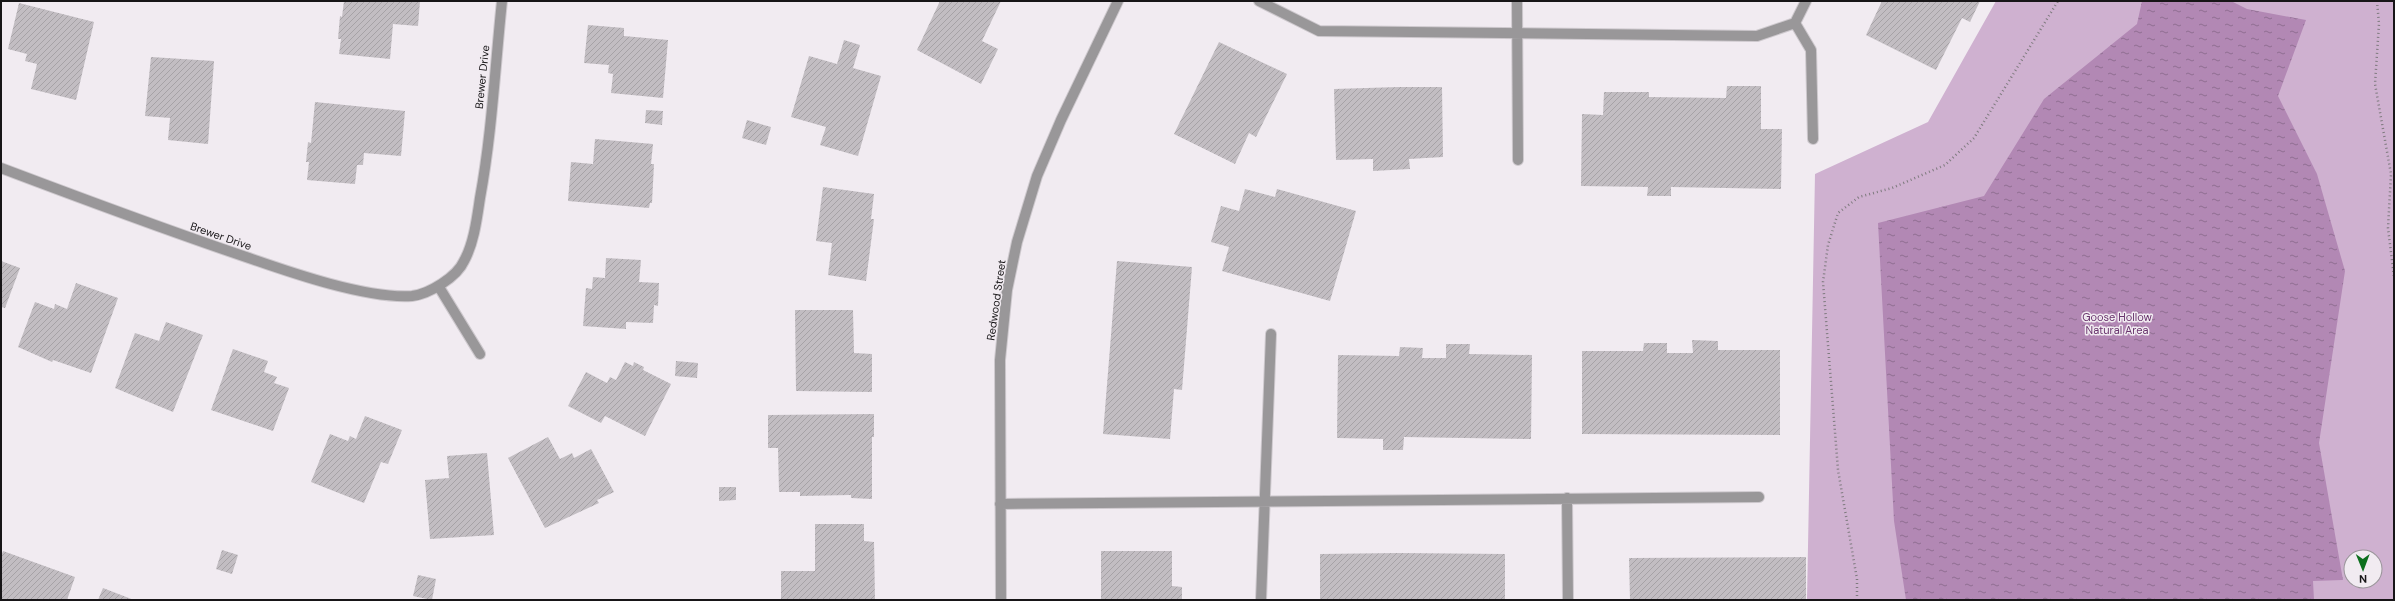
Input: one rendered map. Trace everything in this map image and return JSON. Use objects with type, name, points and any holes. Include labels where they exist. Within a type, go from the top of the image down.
[{"type":"street","name":"Brewer Drive","points":[[1,168],[187,237],[294,273],[390,296],[414,296],[439,287],[464,262],[477,216],[485,167],[502,1]]},
{"type":"street","name":"Redwood Street","points":[[1001,600],[1000,360],[1007,290],[1017,242],[1037,176],[1058,127],[1118,1]]},
{"type":"street","points":[[1259,1],[1319,31],[1757,36],[1794,23],[1806,1]]},
{"type":"street","points":[[1517,1],[1518,160]]},
{"type":"street","points":[[1794,23],[1811,50],[1813,140]]},
{"type":"street","points":[[439,287],[480,354]]},
{"type":"street","points":[[1260,600],[1271,334]]},
{"type":"street","points":[[1000,504],[1567,498],[1759,498]]},
{"type":"street","points":[[1567,498],[1568,600]]},
{"type":"path","points":[[1856,600],[1857,579],[1838,470],[1823,282],[1828,245],[1838,213],[1859,197],[1892,188],[1944,165],[1974,138],[2058,1]]},
{"type":"path","points":[[2377,1],[2379,24],[2375,84],[2391,174],[2388,228],[2394,277]]},
{"type":"green space","name":"Goose Hollow Natural Area","points":[[1996,1],[2394,1],[2394,600],[1807,600],[1815,174],[1928,122]]},
{"type":"water","name":"Goose Hollow Natural Area","points":[[2142,1],[2231,1],[2247,9],[2306,20],[2278,96],[2317,174],[2345,271],[2319,443],[2343,580],[2313,581],[2314,600],[1906,600],[1894,521],[1878,223],[1984,196],[2044,99],[2137,24]]},
{"type":"building","points":[[344,1],[420,1],[418,26],[393,24],[390,59],[339,54],[341,39],[338,39],[340,16],[342,17]]},
{"type":"building","points":[[940,1],[1001,1],[982,41],[998,49],[981,84],[917,50]]},
{"type":"building","points":[[1882,1],[1980,1],[1970,22],[1962,18],[1936,70],[1866,35]]},
{"type":"building","points":[[19,3],[94,22],[76,100],[31,89],[37,64],[25,61],[27,54],[8,49]]},
{"type":"building","points":[[588,25],[624,28],[624,36],[668,40],[663,98],[611,93],[613,74],[608,73],[609,65],[584,63]]},
{"type":"building","points":[[844,40],[860,45],[853,68],[881,76],[858,156],[820,145],[826,127],[791,117],[809,56],[837,64]]},
{"type":"building","points":[[1219,42],[1287,74],[1256,137],[1249,133],[1235,164],[1174,134]]},
{"type":"building","points":[[151,57],[214,61],[208,144],[168,140],[170,118],[145,116]]},
{"type":"building","points":[[1727,86],[1761,86],[1761,129],[1782,129],[1781,189],[1671,187],[1671,196],[1647,196],[1648,187],[1581,186],[1582,114],[1603,115],[1604,92],[1649,92],[1649,97],[1726,98]]},
{"type":"building","points":[[1442,87],[1443,157],[1409,159],[1410,169],[1373,171],[1373,159],[1336,160],[1334,89]]},
{"type":"building","points":[[315,102],[405,111],[401,156],[364,153],[363,165],[357,165],[355,184],[307,180],[309,162],[306,162],[308,142],[311,143]]},
{"type":"building","points":[[646,110],[663,111],[662,125],[645,123]]},
{"type":"building","points":[[747,120],[771,127],[766,145],[742,138]]},
{"type":"building","points":[[595,139],[653,144],[651,164],[654,164],[652,203],[650,203],[649,208],[568,201],[571,162],[593,164]]},
{"type":"building","points":[[823,187],[874,194],[871,219],[874,219],[866,281],[828,275],[832,243],[816,241]]},
{"type":"building","points":[[1245,189],[1275,197],[1277,189],[1356,211],[1330,301],[1222,271],[1229,247],[1211,242],[1221,206],[1239,211]]},
{"type":"building","points":[[606,258],[641,260],[639,282],[659,283],[658,306],[654,305],[653,323],[626,322],[626,329],[583,326],[586,288],[592,289],[593,277],[605,278]]},
{"type":"building","points":[[1,261],[20,268],[5,308],[1,307]]},
{"type":"building","points":[[1117,261],[1192,267],[1182,390],[1174,389],[1170,439],[1103,434]]},
{"type":"building","points":[[76,283],[118,298],[91,373],[53,360],[52,362],[18,347],[35,302],[54,309],[55,304],[67,309]]},
{"type":"building","points":[[795,310],[853,310],[854,353],[872,354],[872,392],[796,391]]},
{"type":"building","points":[[166,322],[203,335],[173,412],[115,388],[135,333],[159,341]]},
{"type":"building","points":[[1692,340],[1718,341],[1718,350],[1780,350],[1780,435],[1582,434],[1582,351],[1643,351],[1644,343],[1667,343],[1667,353],[1693,353]]},
{"type":"building","points":[[1446,344],[1470,344],[1469,354],[1532,355],[1531,439],[1404,437],[1403,450],[1383,450],[1383,439],[1337,438],[1338,355],[1399,356],[1400,347],[1423,348],[1422,358],[1446,358]]},
{"type":"building","points":[[233,349],[268,361],[264,372],[277,377],[274,383],[289,388],[273,431],[211,410]]},
{"type":"building","points":[[676,361],[698,363],[697,378],[675,376]]},
{"type":"building","points":[[625,362],[633,366],[634,362],[644,367],[643,370],[671,384],[645,436],[605,416],[601,423],[568,406],[586,372],[607,383],[610,377],[616,380]]},
{"type":"building","points":[[874,414],[874,437],[872,437],[872,499],[851,498],[851,495],[800,496],[800,492],[779,492],[778,448],[768,448],[768,415]]},
{"type":"building","points":[[365,416],[402,430],[388,464],[381,462],[364,503],[311,482],[330,434],[348,441],[350,436],[356,439]]},
{"type":"building","points":[[548,437],[560,459],[572,453],[574,458],[591,449],[614,492],[597,500],[599,503],[545,528],[508,458]]},
{"type":"building","points":[[487,453],[494,535],[430,539],[425,480],[449,478],[447,456]]},
{"type":"building","points":[[719,487],[736,487],[736,500],[719,501]]},
{"type":"building","points":[[815,524],[864,524],[864,541],[874,542],[875,600],[781,600],[781,571],[815,571]]},
{"type":"building","points":[[222,550],[238,555],[232,574],[216,569]]},
{"type":"building","points":[[3,551],[75,577],[67,600],[1,600],[1,556]]},
{"type":"building","points":[[1101,551],[1172,551],[1172,586],[1182,587],[1182,600],[1101,600]]},
{"type":"building","points":[[1320,554],[1505,554],[1505,600],[1320,600]]},
{"type":"building","points":[[1806,557],[1806,600],[1630,600],[1629,558]]},
{"type":"building","points":[[418,575],[436,579],[432,600],[413,596]]},
{"type":"building","points":[[103,588],[134,600],[98,600]]}]
